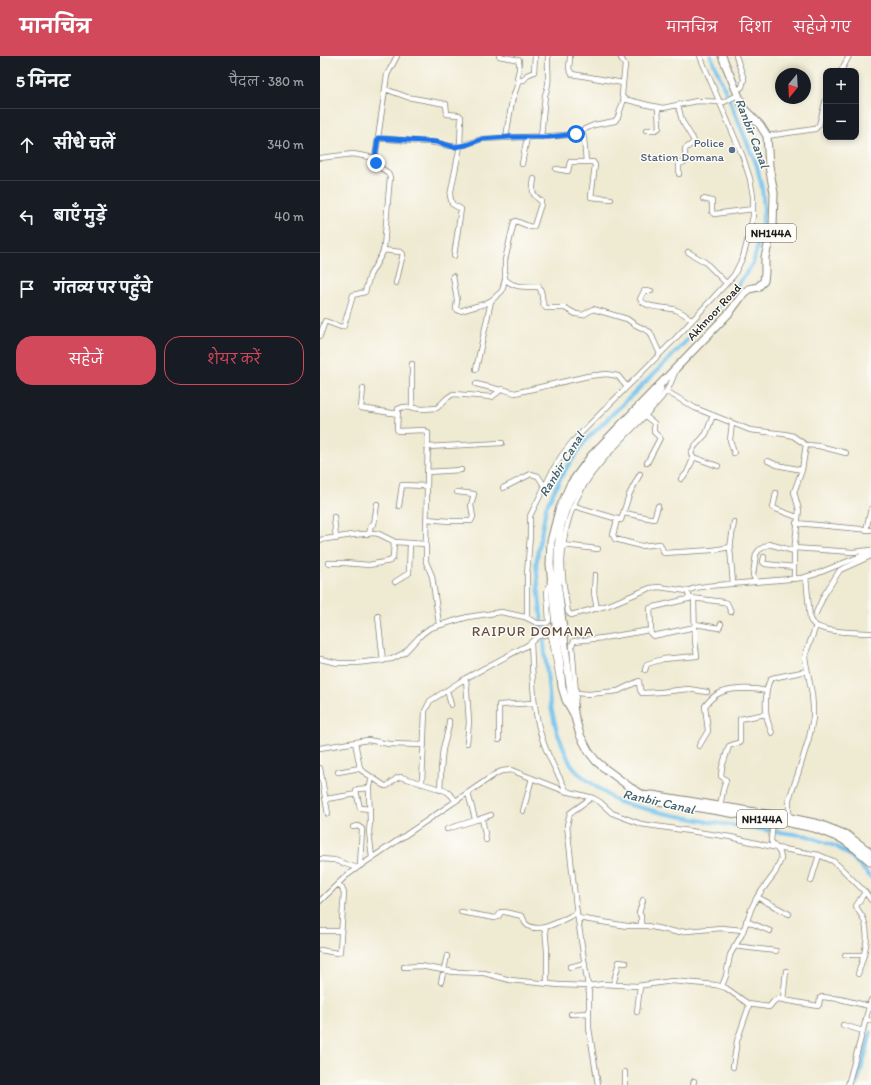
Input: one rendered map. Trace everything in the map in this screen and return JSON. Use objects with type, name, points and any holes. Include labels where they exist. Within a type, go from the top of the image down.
[{"type":"main road","points":[[722,56],[736,95],[744,109],[760,125],[767,136]]},
{"type":"main road","name":"Akhnoor Road","points":[[767,136],[769,170],[774,188],[774,214],[772,232],[765,257],[764,282],[758,287],[750,289],[744,293],[730,312],[591,456],[570,485],[559,510],[554,526],[550,553],[554,581],[555,620],[561,683],[566,700],[574,714],[588,752],[596,761],[644,796],[652,800],[673,805],[773,823],[814,828],[835,835],[856,849],[871,862]]},
{"type":"main road","points":[[554,581],[564,626],[568,673],[574,714]]},
{"type":"main road","points":[[644,796],[652,796],[819,824],[844,834],[866,849],[871,855]]},
{"type":"street","points":[[320,336],[322,320],[341,327],[344,326],[353,295],[365,292],[370,275],[383,250],[390,177],[387,172],[378,166],[375,158],[385,89],[389,71],[397,56]]},
{"type":"street","points":[[500,56],[519,60],[518,80],[512,102],[506,137]]},
{"type":"street","points":[[518,80],[524,80],[527,75],[534,72],[535,56]]},
{"type":"street","points":[[541,137],[545,95],[548,90],[549,82],[547,68],[548,56]]},
{"type":"street","points":[[378,138],[436,142],[449,146],[460,146],[482,139],[571,135],[594,125],[615,121],[624,99],[622,96],[624,65],[620,56]]},
{"type":"street","points":[[527,617],[527,574],[530,516],[562,455],[572,441],[660,354],[734,275],[750,235],[753,209],[752,190],[743,157],[721,102],[700,56]]},
{"type":"street","points":[[624,99],[658,107],[669,107],[697,101],[721,102],[736,95],[744,85],[744,79],[736,56]]},
{"type":"street","points":[[843,68],[849,56]]},
{"type":"street","points":[[570,57],[569,70],[572,74],[623,83]]},
{"type":"street","points":[[385,89],[408,97],[446,104],[447,114],[458,115],[461,117],[460,146],[450,196],[452,204],[461,209],[454,256]]},
{"type":"street","points":[[767,136],[815,129],[819,125],[825,104]]},
{"type":"street","points":[[678,105],[682,121],[694,141],[693,144],[685,150],[685,162],[679,164],[679,174]]},
{"type":"street","points":[[646,130],[658,129],[658,107]]},
{"type":"street","points":[[581,131],[584,138],[586,162]]},
{"type":"street","points":[[522,164],[527,137]]},
{"type":"street","points":[[320,158],[353,154],[375,158]]},
{"type":"street","points":[[556,169],[568,171],[570,162],[593,162],[595,165],[591,197],[611,199]]},
{"type":"street","points":[[454,276],[457,300],[456,309],[458,311],[491,301],[502,291],[505,279],[505,260],[514,222],[516,221],[531,227],[534,226],[541,204],[541,201],[532,193],[534,179]]},
{"type":"street","points":[[703,199],[712,201],[712,212],[714,214],[753,209]]},
{"type":"street","points":[[383,250],[401,252],[403,254],[396,283]]},
{"type":"street","points":[[688,252],[705,262],[726,283]]},
{"type":"street","points":[[505,279],[511,284],[523,287],[539,287],[542,291],[544,306],[546,308],[565,308],[576,314],[583,315],[593,309],[627,320],[650,332],[660,354]]},
{"type":"street","points":[[651,291],[644,291],[640,299],[642,302],[651,306],[674,309],[692,320]]},
{"type":"street","points":[[476,369],[491,301]]},
{"type":"street","points":[[412,364],[412,408]]},
{"type":"street","points":[[676,369],[666,392],[601,462],[583,487],[574,506],[566,528],[563,545],[563,573],[569,614],[573,616],[596,609],[650,588],[659,587],[687,591],[695,588],[806,577],[839,566],[871,551]]},
{"type":"street","points":[[476,384],[501,390],[505,389],[515,393],[541,386],[607,374],[618,376],[627,386]]},
{"type":"street","points":[[363,389],[361,408],[398,414]]},
{"type":"street","points":[[439,624],[432,576],[426,562],[428,433],[426,430],[397,430],[399,408],[437,408],[453,394],[492,397],[501,390]]},
{"type":"street","points":[[666,392],[689,405],[753,431],[791,435],[806,445],[819,446],[846,453]]},
{"type":"street","points":[[682,479],[687,473],[693,457],[691,453],[706,434],[713,415]]},
{"type":"street","points":[[645,416],[654,423],[654,432],[660,437],[647,463]]},
{"type":"street","points":[[732,423],[730,440],[734,453]]},
{"type":"street","points":[[427,447],[502,443]]},
{"type":"street","points":[[794,579],[794,549],[798,506],[794,492],[802,470],[806,445]]},
{"type":"street","points":[[693,457],[718,466]]},
{"type":"street","points":[[768,461],[777,465],[802,470]]},
{"type":"street","points":[[427,472],[461,470]]},
{"type":"street","points":[[503,488],[531,474],[538,476],[545,487]]},
{"type":"street","points":[[574,506],[621,520],[629,495],[640,474]]},
{"type":"street","points":[[399,506],[402,485],[427,486]]},
{"type":"street","points":[[426,519],[471,521],[473,517],[471,505],[474,494],[457,492]]},
{"type":"street","points":[[776,493],[773,508],[797,517]]},
{"type":"street","points":[[370,534],[371,526],[374,524],[377,504]]},
{"type":"street","points":[[624,513],[654,519],[658,506]]},
{"type":"street","points":[[796,523],[868,530],[871,509]]},
{"type":"street","points":[[334,517],[336,539]]},
{"type":"street","points":[[617,520],[613,535],[615,539],[638,546],[660,544],[664,553],[712,550],[731,547]]},
{"type":"street","points":[[733,584],[731,547],[734,522]]},
{"type":"street","points":[[320,540],[336,539],[352,535],[380,534],[394,542],[426,544]]},
{"type":"street","points":[[328,563],[369,565],[390,561],[392,558],[394,542]]},
{"type":"street","points":[[395,582],[408,573],[410,543]]},
{"type":"street","points":[[756,582],[753,575],[756,555],[758,550],[769,544],[794,549],[853,552],[871,551]]},
{"type":"street","points":[[563,545],[598,549]]},
{"type":"street","points":[[816,613],[824,595],[840,570],[871,556]]},
{"type":"street","points":[[764,557],[763,562],[765,564],[794,567]]},
{"type":"street","points":[[595,575],[594,593],[596,609]]},
{"type":"street","points":[[806,577],[811,620],[816,626],[842,632],[871,633]]},
{"type":"street","points":[[320,659],[356,664],[383,661],[399,657],[426,631],[439,624],[497,612],[527,617],[538,624],[547,623],[549,621],[547,591],[554,581]]},
{"type":"street","points":[[645,670],[646,664],[653,662],[697,656],[692,598],[687,591]]},
{"type":"street","points":[[721,624],[719,628],[695,626],[653,636],[650,629],[650,608],[692,598],[727,603],[730,612]]},
{"type":"street","points":[[378,616],[383,661]]},
{"type":"street","points":[[789,818],[789,800],[809,738],[813,718],[812,694],[807,671],[806,654],[816,626]]},
{"type":"street","points":[[574,714],[576,693],[572,645],[574,641],[603,638],[650,629]]},
{"type":"street","points":[[422,784],[426,708],[430,701],[466,678],[531,643],[539,636],[550,634],[552,637],[557,674],[561,683]]},
{"type":"street","points":[[531,643],[536,716],[544,745],[567,792]]},
{"type":"street","points":[[772,733],[766,714],[767,686],[771,679],[807,671]]},
{"type":"street","points":[[466,678],[469,722],[467,743]]},
{"type":"street","points":[[576,693],[589,694],[615,691],[638,681],[642,692],[661,692],[688,689],[707,692]]},
{"type":"street","points":[[699,746],[708,731],[705,706],[715,696],[724,692],[754,688],[767,691]]},
{"type":"street","points":[[447,690],[451,705]]},
{"type":"street","points":[[499,740],[499,705],[534,703]]},
{"type":"street","points":[[720,807],[726,780],[721,777],[722,769],[729,746],[740,742],[740,718],[766,714]]},
{"type":"street","points":[[440,790],[442,762],[449,721]]},
{"type":"street","points":[[320,748],[368,740],[390,744],[424,746]]},
{"type":"street","points":[[355,742],[360,768],[386,786],[400,776],[448,793],[456,801]]},
{"type":"street","points":[[320,768],[328,814]]},
{"type":"street","points":[[338,772],[360,768]]},
{"type":"street","points":[[320,901],[359,867],[497,773],[505,770],[516,772],[567,792],[591,798],[600,802],[612,813],[641,824],[731,837],[777,848],[819,855],[833,862],[865,892],[871,900]]},
{"type":"street","points":[[372,777],[370,788],[369,831],[372,858]]},
{"type":"street","points":[[523,811],[532,778]]},
{"type":"street","points":[[370,788],[357,789],[360,808],[370,809]]},
{"type":"street","points":[[468,793],[476,820]]},
{"type":"street","points":[[326,799],[357,794]]},
{"type":"street","points":[[591,798],[573,810],[569,816],[568,838],[588,986],[589,1028],[598,1085]]},
{"type":"street","points":[[447,829],[491,815]]},
{"type":"street","points":[[482,818],[486,840]]},
{"type":"street","points":[[722,986],[726,976],[730,955],[743,930],[752,907],[757,897],[775,873],[778,866],[781,856],[777,848],[771,842],[770,838],[773,823]]},
{"type":"street","points":[[353,827],[358,826],[362,829],[359,867]]},
{"type":"street","points":[[811,881],[819,855]]},
{"type":"street","points":[[320,859],[334,860],[359,867]]},
{"type":"street","points":[[320,950],[340,952],[344,893],[338,884]]},
{"type":"street","points":[[858,974],[867,944],[865,925],[856,906],[865,892]]},
{"type":"street","points":[[757,897],[789,914]]},
{"type":"street","points":[[641,926],[641,916],[639,912],[643,900]]},
{"type":"street","points":[[461,912],[495,918],[501,912],[505,912],[522,916],[528,926],[537,928],[545,927],[578,916],[627,926],[647,926],[676,932],[721,928],[743,930]]},
{"type":"street","points":[[746,921],[770,931]]},
{"type":"street","points":[[545,927],[547,984]]},
{"type":"street","points":[[320,931],[341,931]]},
{"type":"street","points":[[734,946],[776,951]]},
{"type":"street","points":[[845,955],[864,955]]},
{"type":"street","points":[[441,982],[447,956]]},
{"type":"street","points":[[570,967],[585,963]]},
{"type":"street","points":[[613,985],[618,963],[626,963]]},
{"type":"street","points":[[404,967],[420,966],[461,973],[484,974],[510,980],[547,984],[588,986],[603,984],[640,986],[672,981],[722,986],[748,1004],[769,1007],[776,1000],[818,1006],[821,997],[828,997],[869,1006]]},
{"type":"street","points":[[783,1000],[786,971]]},
{"type":"street","points":[[637,1012],[640,986]]},
{"type":"street","points":[[848,1085],[863,1031],[868,1020],[871,1000]]},
{"type":"street","points":[[733,1067],[736,1045],[748,1004]]},
{"type":"street","points":[[571,1014],[589,1013]]},
{"type":"street","points":[[843,1025],[863,1031]]},
{"type":"street","points":[[625,1085],[626,1072]]},
{"type":"waterway","name":"Ranbir Canal","points":[[711,56],[757,166],[762,188],[764,210],[760,237],[753,263],[735,289],[671,357],[585,441],[563,473],[546,507],[536,564],[550,703],[557,732],[569,761],[578,773],[617,802],[709,822],[808,836],[837,847],[852,857],[871,878]]},
{"type":"waterway","name":"Ranbir Canal","points":[[857,1085],[871,1032]]},
{"type":"place","name":"Police Station Domana","points":[[732,150]]},
{"type":"district","name":"RAIPUR DOMANA","points":[[533,631]]},
{"type":"route","points":[[376,163],[375,158],[378,138],[436,142],[445,146],[454,147],[466,145],[482,139],[549,137],[576,134]]}]
